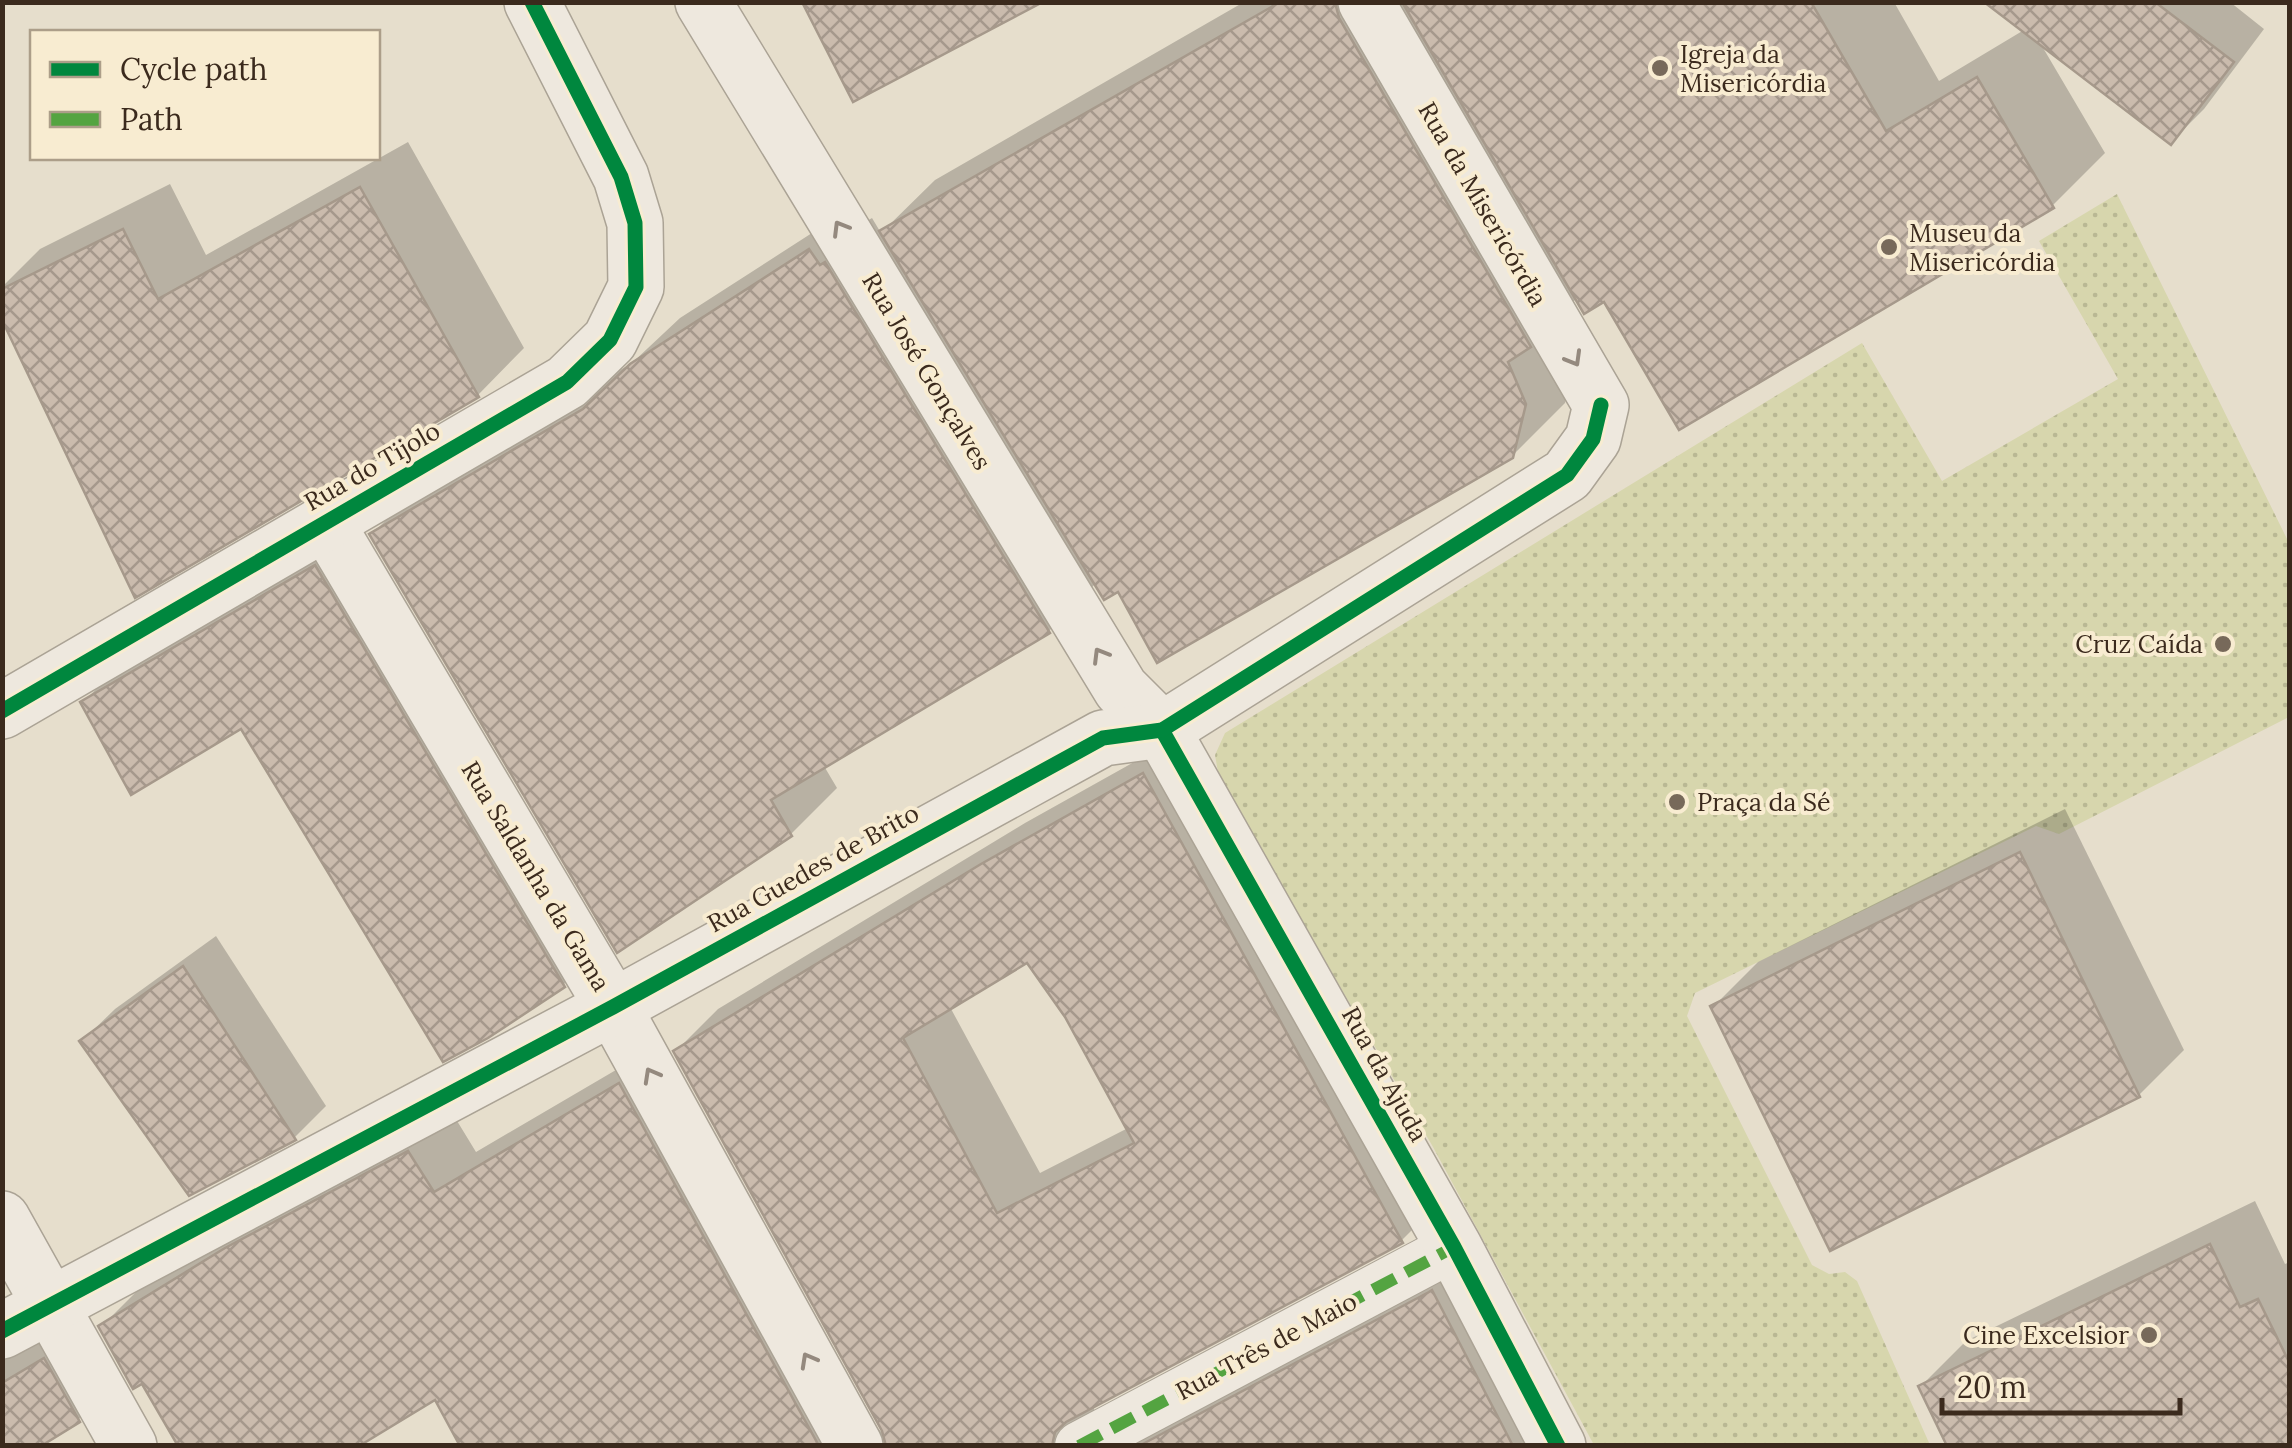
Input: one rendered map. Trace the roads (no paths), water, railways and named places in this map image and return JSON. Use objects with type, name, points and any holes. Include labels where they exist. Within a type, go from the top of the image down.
[{"type":"street","name":"Rua do Tijolo","points":[[2,711],[567,382],[610,340],[636,287],[634,224],[620,177],[532,2]]},
{"type":"street","name":"Rua José Gonçalves","points":[[703,2],[1121,689],[1162,730]]},
{"type":"street","name":"Rua da Misericórdia","points":[[1366,2],[1601,406]]},
{"type":"street","name":"Rua Guedes de Brito","points":[[2,1331],[613,1007],[1103,738],[1162,730],[1567,475],[1593,440],[1601,406]]},
{"type":"street","name":"Rua Saldanha da Gama","points":[[325,521],[613,1007],[855,1446]]},
{"type":"street","name":"Rua da Ajuda","points":[[1162,730],[1454,1247],[1558,1446]]},
{"type":"street","points":[[2,1219],[129,1446]]},
{"type":"street","name":"Rua Três de Maio","points":[[1079,1446],[1454,1247]]},
{"type":"place","name":"Igreja da Misericórdia","points":[[1660,68]]},
{"type":"place","name":"Museu da Misericórdia","points":[[1889,247]]},
{"type":"place","name":"Cruz Caída","points":[[2223,644]]},
{"type":"place","name":"Praça da Sé","points":[[1677,802]]},
{"type":"place","name":"Cine Excelsior","points":[[2149,1335]]}]
